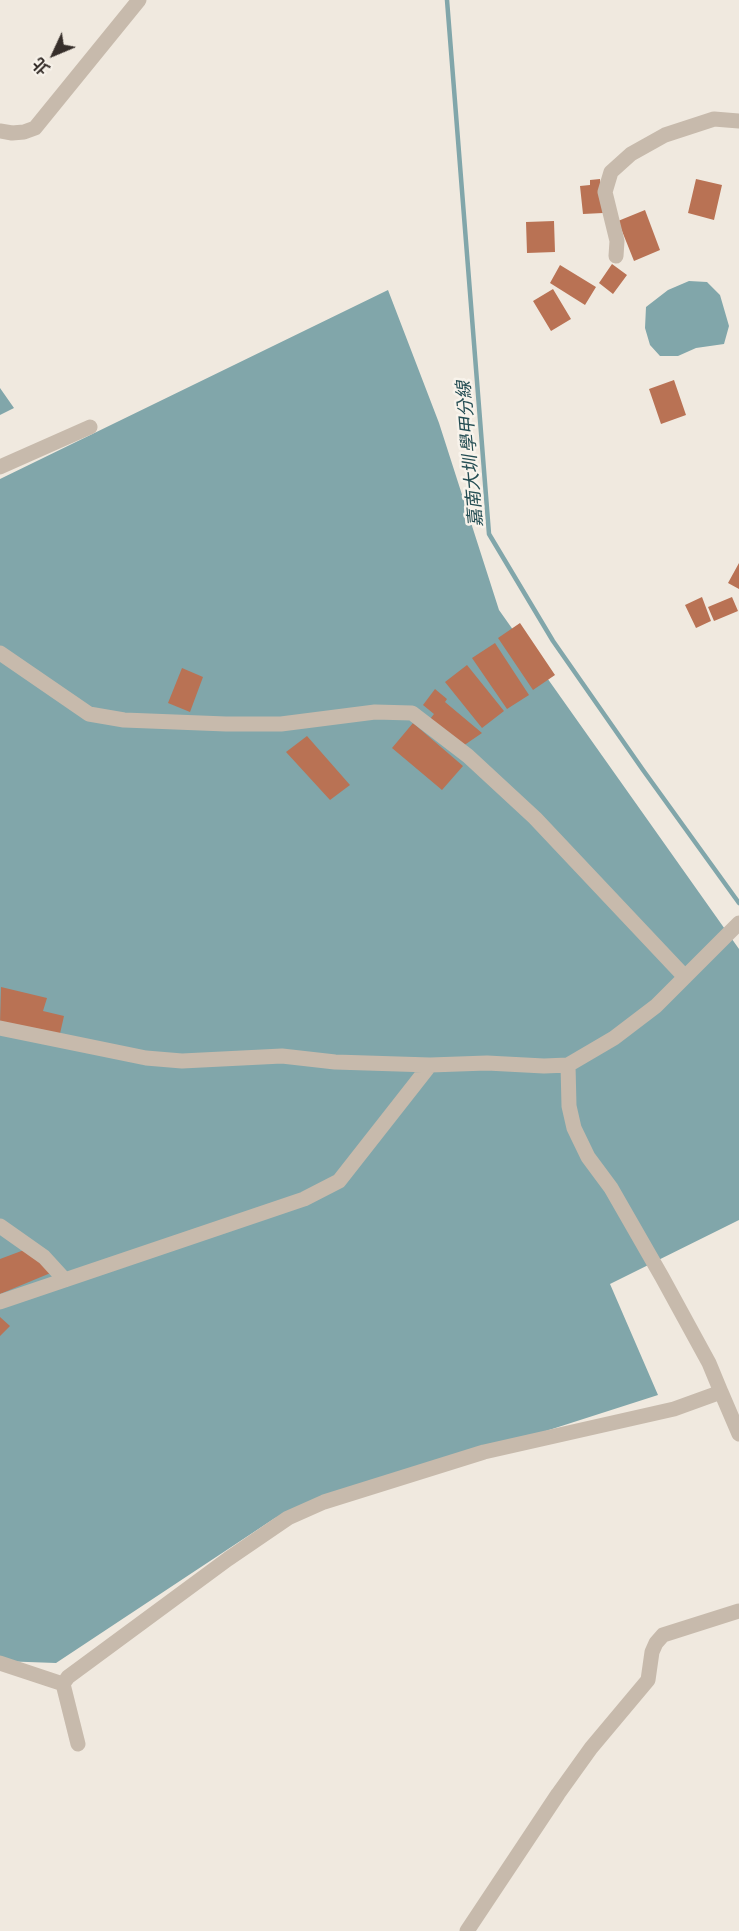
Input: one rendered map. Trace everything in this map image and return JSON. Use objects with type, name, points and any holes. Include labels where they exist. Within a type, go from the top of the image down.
[{"type":"lane","points":[[0,130],[12,133],[35,128],[139,0]]},
{"type":"lane","points":[[616,256],[617,241],[605,192],[611,172],[631,154],[664,135],[714,119],[739,121]]},
{"type":"lane","points":[[0,467],[90,427]]},
{"type":"lane","points":[[0,653],[89,714],[112,718],[270,724],[375,712],[412,713],[468,756],[535,818],[685,977]]},
{"type":"lane","points":[[0,1028],[146,1058],[182,1061],[282,1056],[335,1062],[430,1065],[487,1063],[568,1065],[614,1038],[656,1006],[739,923]]},
{"type":"lane","points":[[0,1302],[304,1199],[339,1180],[430,1065]]},
{"type":"lane","points":[[568,1065],[570,1106],[574,1128],[588,1157],[611,1188],[662,1277],[708,1363],[739,1434]]},
{"type":"lane","points":[[0,1226],[44,1257],[65,1280]]},
{"type":"lane","points":[[78,1744],[63,1684],[68,1677],[228,1559],[288,1518],[324,1502],[484,1452],[674,1409],[721,1392]]},
{"type":"lane","points":[[467,1931],[591,1748],[648,1680],[652,1652],[656,1643],[663,1635],[739,1611]]},
{"type":"lane","points":[[0,1663],[63,1684]]},
{"type":"water","points":[[689,281],[707,282],[720,295],[729,326],[724,344],[696,348],[678,356],[660,356],[650,345],[645,328],[646,307],[668,290]]},
{"type":"water","points":[[388,290],[439,423],[499,610],[739,949],[739,1220],[610,1284],[658,1395],[275,1518],[56,1663],[0,1661],[0,479]]},
{"type":"water","points":[[0,388],[14,408],[0,415]]},
{"type":"building","points":[[600,179],[603,213],[583,214],[580,186],[590,185],[590,180]]},
{"type":"building","points":[[696,179],[722,185],[714,220],[688,213]]},
{"type":"building","points":[[645,210],[660,250],[634,261],[618,221]]},
{"type":"building","points":[[554,221],[555,252],[527,253],[526,222]]},
{"type":"building","points":[[612,264],[627,275],[613,294],[599,283]]},
{"type":"building","points":[[560,265],[596,287],[585,305],[550,283]]},
{"type":"building","points":[[553,289],[571,319],[551,331],[533,301]]},
{"type":"building","points":[[674,380],[686,415],[661,424],[649,389]]},
{"type":"building","points":[[739,563],[739,589],[728,583]]},
{"type":"building","points":[[702,597],[711,621],[696,628],[685,605]]},
{"type":"building","points":[[732,597],[738,611],[714,621],[708,607]]},
{"type":"building","points":[[520,623],[555,675],[533,690],[498,638]]},
{"type":"building","points":[[495,643],[529,695],[507,709],[472,658]]},
{"type":"building","points":[[467,665],[504,711],[482,728],[445,682]]},
{"type":"building","points":[[182,668],[203,677],[190,712],[168,703]]},
{"type":"building","points":[[435,689],[447,699],[445,702],[482,733],[463,746],[430,719],[434,714],[423,705]]},
{"type":"building","points":[[413,723],[463,766],[442,790],[392,748]]},
{"type":"building","points":[[307,736],[350,785],[330,800],[286,752]]},
{"type":"building","points":[[1,987],[47,998],[43,1011],[64,1016],[59,1038],[0,1024]]},
{"type":"building","points":[[24,1250],[53,1272],[0,1294],[0,1259]]},
{"type":"building","points":[[0,1317],[10,1326],[0,1336]]},
{"type":"waterway","name":"嘉南大圳 學甲分線","points":[[447,0],[489,534],[553,641],[739,903]]}]
